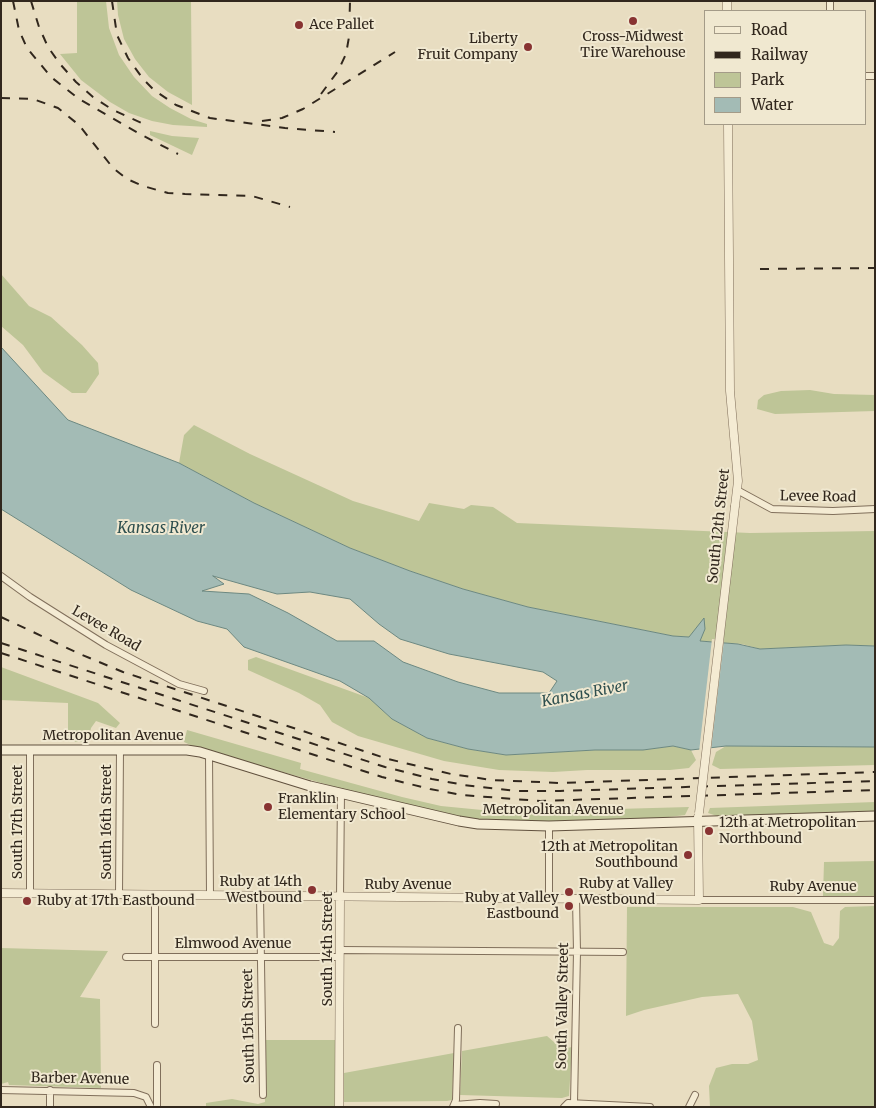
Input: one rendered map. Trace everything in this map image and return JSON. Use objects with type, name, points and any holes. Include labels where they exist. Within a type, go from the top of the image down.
[{"type":"main road","name":"Metropolitan Avenue","points":[[1,750],[187,750],[209,755],[280,778],[459,821],[500,826],[875,816]]},
{"type":"street","name":"South 12th Street","points":[[699,900],[698,822],[737,490],[738,464],[730,391],[728,125]]},
{"type":"street","name":"Levee Road","points":[[737,490],[772,509],[875,510]]},
{"type":"street","name":"Levee Road","points":[[1,576],[30,597],[106,645],[179,684],[204,691]]},
{"type":"street","name":"South 16th Street","points":[[119,895],[120,749]]},
{"type":"street","name":"South 17th Street","points":[[30,750],[30,893]]},
{"type":"street","points":[[209,755],[210,895]]},
{"type":"street","name":"South 14th Street","points":[[339,1107],[341,792]]},
{"type":"street","points":[[549,826],[549,898]]},
{"type":"street","name":"Ruby Avenue","points":[[1,893],[340,898],[875,900]]},
{"type":"street","points":[[155,896],[155,1024]]},
{"type":"street","name":"South 15th Street","points":[[260,896],[263,1096]]},
{"type":"street","name":"South Valley Street","points":[[574,1103],[577,952],[576,898]]},
{"type":"street","points":[[577,952],[623,952]]},
{"type":"street","name":"Elmwood Avenue","points":[[126,957],[577,952]]},
{"type":"street","points":[[458,1028],[456,1100],[454,1106],[480,1103],[496,1104]]},
{"type":"street","points":[[157,1107],[158,1065]]},
{"type":"street","name":"Barber Avenue","points":[[1,1090],[134,1092],[146,1097],[151,1107]]},
{"type":"street","points":[[50,1090],[50,1107]]},
{"type":"street","points":[[689,1107],[695,1094]]},
{"type":"street","points":[[564,1107],[568,1103],[650,1107]]},
{"type":"green space","points":[[77,1],[106,1],[109,28],[119,55],[134,77],[152,96],[191,119],[207,124],[207,127],[173,125],[152,121],[129,113],[110,102],[81,80],[60,54],[77,53]]},
{"type":"green space","points":[[117,1],[191,1],[192,105],[168,92],[149,77],[135,59],[124,39],[118,15]]},
{"type":"green space","points":[[150,131],[172,136],[199,138],[192,155],[150,135]]},
{"type":"green space","points":[[1,274],[29,306],[51,317],[82,345],[98,363],[99,374],[86,393],[72,393],[43,372],[23,345],[1,326]]},
{"type":"green space","points":[[810,390],[834,394],[875,395],[875,411],[775,414],[757,409],[758,400],[764,395],[781,391]]},
{"type":"green space","points":[[194,425],[250,454],[353,501],[419,521],[429,503],[464,509],[471,505],[493,507],[517,523],[750,533],[875,531],[875,646],[846,645],[760,649],[742,644],[699,641],[704,629],[697,629],[689,637],[673,636],[528,607],[463,589],[350,548],[254,503],[179,463],[184,435]]},
{"type":"green space","points":[[256,657],[369,698],[392,719],[427,738],[468,749],[506,755],[595,750],[643,750],[673,746],[691,750],[696,760],[689,768],[670,770],[553,772],[499,770],[444,761],[358,736],[332,722],[320,705],[299,693],[248,670],[248,660]]},
{"type":"green space","points":[[1,667],[98,703],[120,723],[116,728],[96,721],[91,728],[88,742],[68,742],[68,703],[1,700]]},
{"type":"green space","points":[[187,730],[301,763],[300,769],[441,806],[482,810],[544,811],[689,807],[685,815],[660,818],[505,821],[464,818],[374,798],[195,747],[184,742]]},
{"type":"green space","points":[[726,746],[875,747],[875,765],[720,769],[712,765],[716,752]]},
{"type":"green space","points":[[875,802],[875,811],[717,816],[708,813],[710,808]]},
{"type":"green space","points":[[875,861],[875,896],[823,896],[824,862]]},
{"type":"green space","points":[[875,906],[875,1107],[710,1107],[709,1086],[716,1068],[732,1064],[748,1064],[758,1060],[752,1021],[738,994],[702,997],[626,1016],[627,907],[793,907],[811,912],[824,943],[833,946],[839,938],[840,911],[845,907]]},
{"type":"green space","points":[[1,948],[108,951],[80,997],[100,999],[101,1088],[9,1085],[8,1082],[1,1084]]},
{"type":"green space","points":[[547,1036],[562,1049],[572,1047],[569,1096],[562,1098],[460,1095],[462,1051]]},
{"type":"green space","points":[[264,1040],[335,1040],[336,1107],[206,1107],[206,1103],[232,1099],[258,1104],[265,1102]]},
{"type":"green space","points":[[454,1053],[452,1100],[344,1102],[344,1073]]},
{"type":"water","name":"Kansas River","points":[[1,347],[68,420],[179,463],[254,503],[350,548],[410,571],[463,589],[528,607],[673,636],[689,637],[704,618],[705,629],[700,641],[738,644],[760,649],[846,645],[875,646],[875,747],[726,746],[691,750],[673,746],[643,750],[595,750],[506,755],[468,749],[427,738],[392,719],[369,698],[340,681],[244,647],[227,629],[197,621],[131,590],[1,509]],"holes":[[[213,576],[277,594],[310,592],[350,599],[400,639],[449,654],[543,672],[557,681],[549,693],[499,693],[458,682],[403,662],[374,641],[337,641],[288,613],[249,594],[202,591],[224,584]]]},
{"type":"pier","points":[[712,639],[724,640],[711,750],[699,752]]},
{"type":"railway","points":[[13,1],[19,30],[27,48],[51,77],[79,99],[178,154]]},
{"type":"railway","points":[[31,1],[39,27],[48,47],[76,82],[93,97],[113,110],[146,125]]},
{"type":"railway","points":[[112,1],[117,35],[128,58],[143,79],[154,90],[176,105],[210,118],[285,128],[335,132]]},
{"type":"railway","points":[[321,94],[338,71],[346,54],[349,37],[350,1]]},
{"type":"railway","points":[[262,121],[282,118],[303,109],[395,52]]},
{"type":"railway","points":[[1,98],[33,99],[58,108],[79,125],[113,168],[127,179],[143,186],[168,193],[252,196],[290,207]]},
{"type":"railway","points":[[760,269],[875,268]]},
{"type":"railway","points":[[1,617],[123,672],[388,759],[451,774],[492,780],[560,783],[875,772]]},
{"type":"railway","points":[[1,643],[385,767],[464,785],[516,791],[560,791],[875,781]]},
{"type":"railway","points":[[1,653],[382,777],[462,795],[540,801],[875,790]]},
{"type":"place","name":"Cross-Midwest Tire Warehouse","points":[[633,21]]},
{"type":"place","name":"Ace Pallet","points":[[299,25]]},
{"type":"place","name":"Liberty Fruit Company","points":[[528,47]]},
{"type":"place","name":"Franklin Elementary School","points":[[268,807]]},
{"type":"place","name":"12th at Metropolitan Northbound","points":[[709,831]]},
{"type":"place","name":"12th at Metropolitan Southbound","points":[[688,855]]},
{"type":"place","name":"Ruby at 14th Westbound","points":[[312,890]]},
{"type":"place","name":"Ruby at Valley Westbound","points":[[569,892]]},
{"type":"place","name":"Ruby at 17th Eastbound","points":[[27,901]]},
{"type":"place","name":"Ruby at Valley Eastbound","points":[[569,906]]}]
